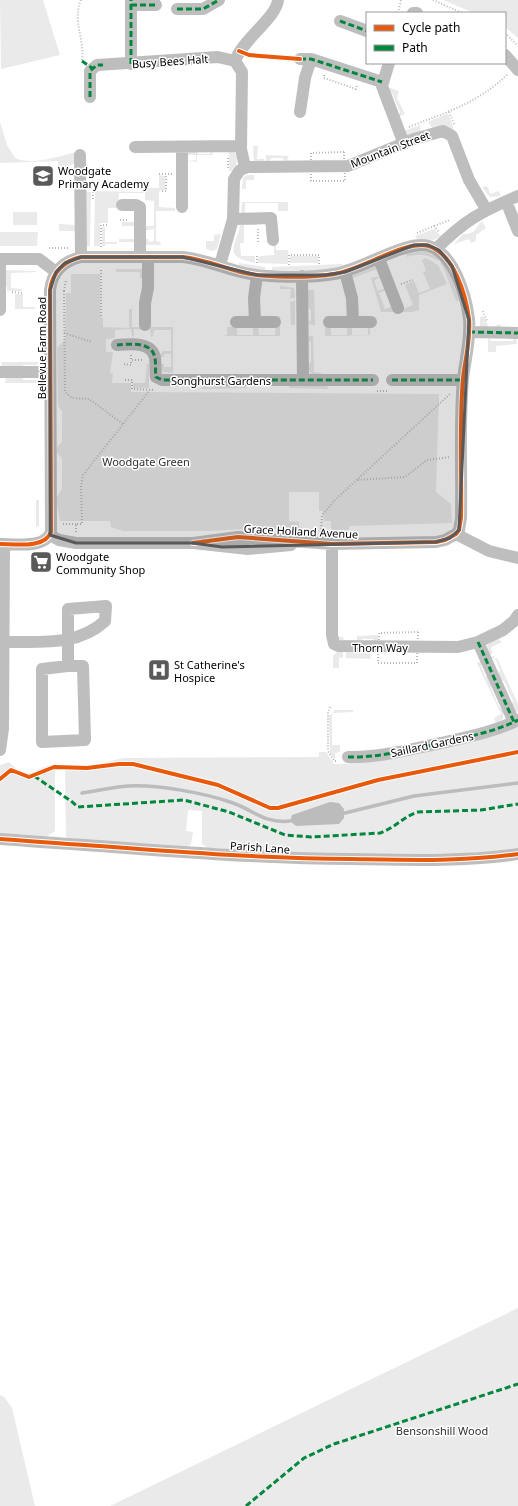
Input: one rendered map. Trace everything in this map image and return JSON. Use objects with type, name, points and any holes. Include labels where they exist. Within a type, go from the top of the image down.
[{"type":"street","points":[[177,9],[203,9],[219,0]]},
{"type":"street","points":[[220,265],[233,219],[234,179],[238,172],[245,167],[241,146],[243,78],[240,66],[235,61],[244,44],[275,9],[278,0]]},
{"type":"street","points":[[131,64],[131,2],[156,5]]},
{"type":"street","points":[[340,20],[366,31]]},
{"type":"street","points":[[506,56],[517,68]]},
{"type":"street","name":"Busy Bees Halt","points":[[90,97],[90,71],[97,65],[131,64],[218,57],[235,61]]},
{"type":"street","points":[[300,112],[306,59],[382,82]]},
{"type":"street","points":[[389,64],[382,82],[386,100],[404,144]]},
{"type":"street","name":"Mountain Street","points":[[245,167],[348,166],[443,130],[449,133],[454,139],[470,180],[486,209]]},
{"type":"street","points":[[135,147],[241,146]]},
{"type":"street","points":[[182,147],[182,207]]},
{"type":"street","points":[[80,155],[80,257]]},
{"type":"street","points":[[436,249],[461,224],[486,209],[518,196]]},
{"type":"street","points":[[506,201],[518,231]]},
{"type":"street","points":[[122,205],[136,205],[140,207],[148,288],[145,325]]},
{"type":"street","points":[[233,219],[272,218],[273,240]]},
{"type":"street","points":[[0,310],[0,259],[39,260],[62,274],[65,263],[80,257],[196,258],[220,265],[302,276],[330,275],[345,272],[414,245],[428,245],[445,255],[452,266],[468,312],[469,332],[458,380],[462,457],[461,518],[459,530],[456,534],[489,551],[518,558]]},
{"type":"street","points":[[379,259],[398,308]]},
{"type":"street","points":[[255,322],[254,298],[257,270]]},
{"type":"street","points":[[345,272],[352,298],[353,322]]},
{"type":"street","name":"Bellevue Farm Road","points":[[50,535],[50,290],[62,274]]},
{"type":"street","points":[[302,276],[303,380]]},
{"type":"street","points":[[236,322],[275,322]]},
{"type":"street","points":[[329,322],[371,322]]},
{"type":"street","points":[[469,332],[518,334]]},
{"type":"street","name":"Songhurst Gardens","points":[[117,345],[142,345],[151,350],[155,357],[156,377],[159,380],[373,380]]},
{"type":"street","points":[[0,372],[50,372]]},
{"type":"street","points":[[392,380],[458,380]]},
{"type":"street","name":"Grace Holland Avenue","points":[[50,535],[59,540],[76,543],[193,543],[238,537],[321,543],[436,542],[456,534]]},
{"type":"street","points":[[0,750],[3,729],[1,661],[3,642],[2,544],[35,543],[43,541],[50,535]]},
{"type":"street","name":"Thorn Way","points":[[321,543],[332,635],[334,644],[338,646],[458,647],[478,642],[509,626],[518,615]]},
{"type":"street","points":[[3,642],[69,641],[68,666]]},
{"type":"street","name":"Saillard Gardens","points":[[348,757],[381,755],[476,735],[516,721],[478,642]]},
{"type":"street","points":[[68,666],[83,666],[85,740],[42,742],[42,669],[68,666]]},
{"type":"street","name":"Parish Lane","points":[[0,839],[301,859],[422,860],[490,858],[518,854]]},
{"type":"path","points":[[81,0],[77,13],[83,44],[82,61]]},
{"type":"path","points":[[398,12],[401,0]]},
{"type":"path","points":[[433,0],[460,12]]},
{"type":"path","points":[[506,34],[518,46]]},
{"type":"path","points":[[399,131],[472,102],[494,87],[517,68]]},
{"type":"path","points":[[162,191],[166,191],[166,174]]},
{"type":"path","points":[[289,265],[289,255],[319,255],[319,265]]},
{"type":"path","points":[[257,256],[257,270]]},
{"type":"path","points":[[62,274],[64,291],[64,388],[67,394],[72,398],[89,399],[123,424]]},
{"type":"path","points":[[50,290],[64,291]]},
{"type":"path","points":[[64,333],[92,342]]},
{"type":"path","points":[[124,364],[131,365],[131,360]]},
{"type":"path","points":[[76,543],[76,524],[82,524],[82,479],[123,424],[150,393],[150,383],[159,380]]},
{"type":"path","points":[[321,543],[322,515],[357,480],[452,392],[458,380]]},
{"type":"path","points":[[357,480],[405,477],[427,460],[462,457]]},
{"type":"path","points":[[330,707],[328,712],[328,751],[334,761],[347,761],[348,757]]},
{"type":"highlighted area","points":[[414,245],[428,245],[439,250],[452,266],[469,320],[459,530],[450,538],[436,542],[222,547],[193,543],[76,543],[50,535],[50,290],[56,272],[65,263],[81,257],[183,257],[257,275],[325,275],[345,272]]},
{"type":"green space","points":[[0,0],[43,0],[60,55],[1,69]]},
{"type":"green space","points":[[443,0],[518,0],[518,38],[506,28],[506,12],[472,12]]},
{"type":"green space","points":[[391,88],[399,91],[397,98],[405,114],[398,117],[400,112],[392,93],[388,92],[387,90]]},
{"type":"green space","points":[[446,114],[449,115],[454,130],[433,129],[428,122]]},
{"type":"green space","points":[[0,122],[7,145],[15,158],[38,161],[77,152],[77,163],[58,169],[58,161],[0,163]]},
{"type":"green space","points":[[420,125],[421,133],[413,136],[407,135],[404,131]]},
{"type":"green space","points":[[253,146],[258,146],[257,159],[264,159],[264,162],[254,162]]},
{"type":"green space","points":[[189,151],[195,151],[199,154],[209,154],[212,151],[213,155],[197,155],[197,162],[188,161],[196,160],[196,155],[186,155]]},
{"type":"green space","points":[[229,151],[234,152],[237,160],[232,171],[229,171]]},
{"type":"green space","points":[[266,155],[289,156],[286,162],[282,158],[272,158],[266,162]]},
{"type":"green space","points":[[159,175],[165,176],[165,190],[161,190],[159,192],[159,207],[175,208],[175,211],[156,211],[156,241],[160,242],[161,245],[144,245],[143,239],[148,239],[149,242],[154,241],[154,229],[143,231],[144,226],[154,226],[154,201],[145,200],[145,193],[119,193],[118,208],[108,208],[108,223],[100,223],[100,246],[94,246],[95,191],[147,192],[147,188],[159,188]]},
{"type":"green space","points":[[247,175],[254,175],[254,180],[246,180],[246,189],[242,189],[243,178]]},
{"type":"green space","points":[[482,187],[488,187],[490,194],[499,191],[501,196],[490,197]]},
{"type":"green space","points":[[85,191],[91,192],[90,246],[86,247]]},
{"type":"green space","points":[[242,202],[288,202],[288,211],[278,211],[278,203],[245,203],[245,215],[241,215]]},
{"type":"green space","points":[[13,212],[37,212],[37,225],[13,225]]},
{"type":"green space","points":[[482,221],[486,228],[476,235],[476,241],[471,243],[469,239],[454,244],[463,234],[473,232]]},
{"type":"green space","points":[[122,222],[136,222],[135,242],[119,242],[119,239],[134,239],[134,226],[122,226]]},
{"type":"green space","points":[[241,222],[257,222],[257,225],[244,225],[244,243],[240,243],[241,256],[255,256],[255,263],[234,254],[234,245]]},
{"type":"green space","points":[[59,224],[76,225],[76,231],[59,231]]},
{"type":"green space","points":[[102,227],[105,227],[105,242],[117,242],[117,244],[106,244],[105,246],[102,246]]},
{"type":"green space","points":[[434,229],[441,236],[434,240],[417,239],[415,236]]},
{"type":"green space","points":[[0,232],[38,232],[37,246],[0,246]]},
{"type":"green space","points":[[221,234],[217,249],[213,251],[206,249],[206,241],[214,241],[214,235]]},
{"type":"green space","points":[[259,241],[276,241],[276,250],[288,250],[288,264],[258,263],[258,258],[260,256],[274,255],[274,242]]},
{"type":"green space","points":[[416,251],[427,252],[440,259],[438,261],[423,255],[407,257],[406,254]]},
{"type":"green space","points":[[290,256],[318,256],[318,263],[290,263]]},
{"type":"green space","points":[[426,258],[438,265],[447,284],[419,295],[419,310],[412,312],[395,312],[413,305],[405,285],[414,281],[419,293],[430,289],[423,272],[426,271],[422,260]]},
{"type":"green space","points":[[443,261],[460,300],[456,301],[444,269],[440,263]]},
{"type":"green space","points":[[239,263],[265,267],[265,270],[238,266]]},
{"type":"green space","points":[[342,264],[343,267],[327,270],[272,270],[272,267]]},
{"type":"green space","points":[[376,266],[377,269],[353,278],[352,276]]},
{"type":"green space","points":[[116,269],[143,269],[144,279],[140,278],[140,272],[116,272]]},
{"type":"green space","points":[[4,270],[36,272],[11,273],[11,288],[22,289],[22,291],[7,291],[7,286],[3,286]]},
{"type":"green space","name":"Woodgate Green","points":[[71,274],[100,274],[100,317],[103,318],[103,327],[129,328],[129,309],[132,309],[132,327],[143,327],[143,330],[134,329],[134,338],[132,336],[131,329],[115,330],[115,338],[106,339],[106,352],[113,352],[110,373],[113,373],[112,383],[131,383],[131,392],[439,394],[436,492],[451,504],[452,523],[349,526],[349,530],[331,530],[331,521],[324,521],[323,511],[319,511],[319,492],[289,492],[289,521],[299,522],[299,530],[263,528],[208,531],[123,531],[111,527],[110,521],[60,521],[56,499],[62,488],[62,458],[56,452],[56,448],[62,442],[62,411],[58,406],[57,348],[65,340],[66,293],[71,293]]},
{"type":"green space","points":[[381,276],[374,281],[378,291],[385,288],[386,290],[379,293],[385,309],[393,306],[395,312],[381,312],[371,278]]},
{"type":"green space","points":[[280,286],[294,288],[295,298],[290,298],[291,289],[280,289]]},
{"type":"green space","points":[[307,290],[314,290],[315,325],[307,324],[311,320],[311,310],[306,305]]},
{"type":"green space","points":[[15,294],[23,294],[23,307],[35,307],[35,309],[15,309]]},
{"type":"green space","points":[[295,301],[295,325],[291,325],[290,302]]},
{"type":"green space","points":[[277,316],[280,316],[280,336],[223,336],[227,335],[227,327],[237,327],[237,335],[253,335],[253,327],[258,327],[259,335],[275,335]]},
{"type":"green space","points":[[325,316],[328,316],[328,327],[331,327],[331,335],[347,335],[347,327],[352,327],[352,335],[368,335],[368,327],[370,327],[370,335],[375,335],[325,336]]},
{"type":"green space","points":[[484,316],[489,328],[500,324],[501,327],[480,330],[480,317]]},
{"type":"green space","points":[[150,327],[173,327],[173,373],[163,372],[159,369],[158,364],[164,364],[164,367],[171,367],[171,354],[164,354],[164,357],[158,357],[163,351],[171,351],[171,330],[154,330],[153,336],[151,337]]},
{"type":"green space","points":[[310,336],[313,336],[314,372],[321,373],[322,376],[312,374],[307,365],[311,362],[311,342],[307,339]]},
{"type":"green space","points":[[488,337],[491,341],[512,341],[516,337],[517,344],[496,346],[496,352],[488,352]]},
{"type":"green space","points":[[1,362],[39,362],[37,365],[23,365],[23,367],[2,367]]},
{"type":"green space","points":[[145,363],[149,364],[149,388],[133,388],[133,383],[145,383],[147,365]]},
{"type":"green space","points":[[6,377],[23,377],[23,380],[36,380],[36,383],[5,383]]},
{"type":"green space","points":[[205,384],[244,384],[247,388],[201,389]]},
{"type":"green space","points":[[289,384],[325,384],[329,389],[289,388]]},
{"type":"green space","points":[[36,500],[39,500],[39,526],[36,528]]},
{"type":"green space","points":[[378,635],[378,644],[373,639],[362,639],[358,644],[340,640],[338,637],[343,637],[344,640],[357,640],[357,636]]},
{"type":"green space","points":[[497,638],[502,642],[492,647],[491,649],[493,653],[489,655],[487,645]]},
{"type":"green space","points":[[337,652],[343,652],[343,658],[339,658],[339,668],[333,668],[333,656]]},
{"type":"green space","points":[[346,652],[370,653],[371,659],[346,658]]},
{"type":"green space","points":[[494,656],[495,659],[497,658],[518,704],[518,713],[511,705],[513,701],[504,681],[500,680],[498,675],[500,670],[496,660],[490,657]]},
{"type":"green space","points":[[482,661],[481,666],[485,676],[490,678],[492,684],[491,688],[499,707],[504,709],[503,719],[496,724],[494,718],[501,714],[477,663]]},
{"type":"green space","points":[[335,710],[353,710],[353,712],[332,713]]},
{"type":"green space","points":[[332,713],[332,745],[340,745],[340,752],[335,753],[335,761],[330,753],[329,716]]},
{"type":"green space","points":[[518,725],[518,848],[479,853],[441,855],[363,856],[208,848],[202,844],[202,811],[188,810],[186,831],[193,832],[191,844],[188,847],[66,841],[65,765],[94,765],[123,758],[319,757],[319,752],[326,752],[334,764],[348,764],[349,761]]},
{"type":"green space","points":[[9,762],[23,773],[33,772],[55,765],[55,831],[46,837],[0,837],[0,765]]},
{"type":"green space","name":"Bensonshill Wood","points":[[518,1308],[518,1506],[110,1506]]},
{"type":"green space","points":[[0,1395],[5,1398],[12,1408],[35,1506],[0,1506]]},
{"type":"shaded area","points":[[330,802],[339,803],[344,809],[344,818],[339,824],[296,826],[290,821],[292,815]]},
{"type":"waterway","points":[[345,813],[414,796],[518,783]]},
{"type":"waterway","points":[[82,793],[117,787],[152,786],[193,792],[238,805],[265,818],[290,821]]},
{"type":"marked path","points":[[131,0],[131,64]]},
{"type":"marked path","points":[[177,9],[203,9],[219,0]]},
{"type":"marked path","points":[[131,5],[156,5]]},
{"type":"marked path","points":[[340,21],[366,31]]},
{"type":"marked path","points":[[300,59],[311,59],[382,82]]},
{"type":"marked path","points":[[82,61],[92,68]]},
{"type":"marked path","points":[[90,97],[90,71],[97,65],[103,65]]},
{"type":"marked path","points":[[469,332],[518,333]]},
{"type":"marked path","points":[[117,345],[140,345],[150,349],[155,358],[156,377],[162,380],[373,380]]},
{"type":"marked path","points":[[392,380],[463,380]]},
{"type":"marked path","points":[[478,642],[514,722]]},
{"type":"marked path","points":[[348,757],[383,755],[441,743],[490,731],[518,720]]},
{"type":"marked path","points":[[34,776],[78,807],[184,800],[229,812],[285,835],[311,837],[380,833],[408,816],[418,812],[481,810],[518,804]]},
{"type":"marked path","points":[[246,1506],[304,1458],[334,1444],[518,1384]]},
{"type":"cycle path","points":[[239,51],[249,55],[300,59]]},
{"type":"cycle path","points":[[0,544],[21,545],[36,543],[48,537],[51,532],[50,290],[56,273],[69,261],[81,257],[183,257],[198,259],[251,274],[300,277],[345,272],[408,247],[419,245],[429,246],[438,250],[452,266],[462,287],[469,319],[469,342],[462,396],[461,518],[459,530],[456,534],[445,540],[436,542],[332,544],[238,537],[193,543]]},
{"type":"cycle path","points":[[0,779],[11,770],[29,777],[54,767],[87,768],[119,764],[133,764],[218,785],[270,808],[278,808],[378,780],[518,752]]},
{"type":"cycle path","points":[[0,839],[263,857],[435,860],[497,857],[518,854]]},
{"type":"place","name":"Woodgate Primary Academy","points":[[43,176]]},
{"type":"place","name":"Woodgate Community Shop","points":[[41,562]]},
{"type":"place","name":"St Catherine's Hospice","points":[[159,670]]}]
